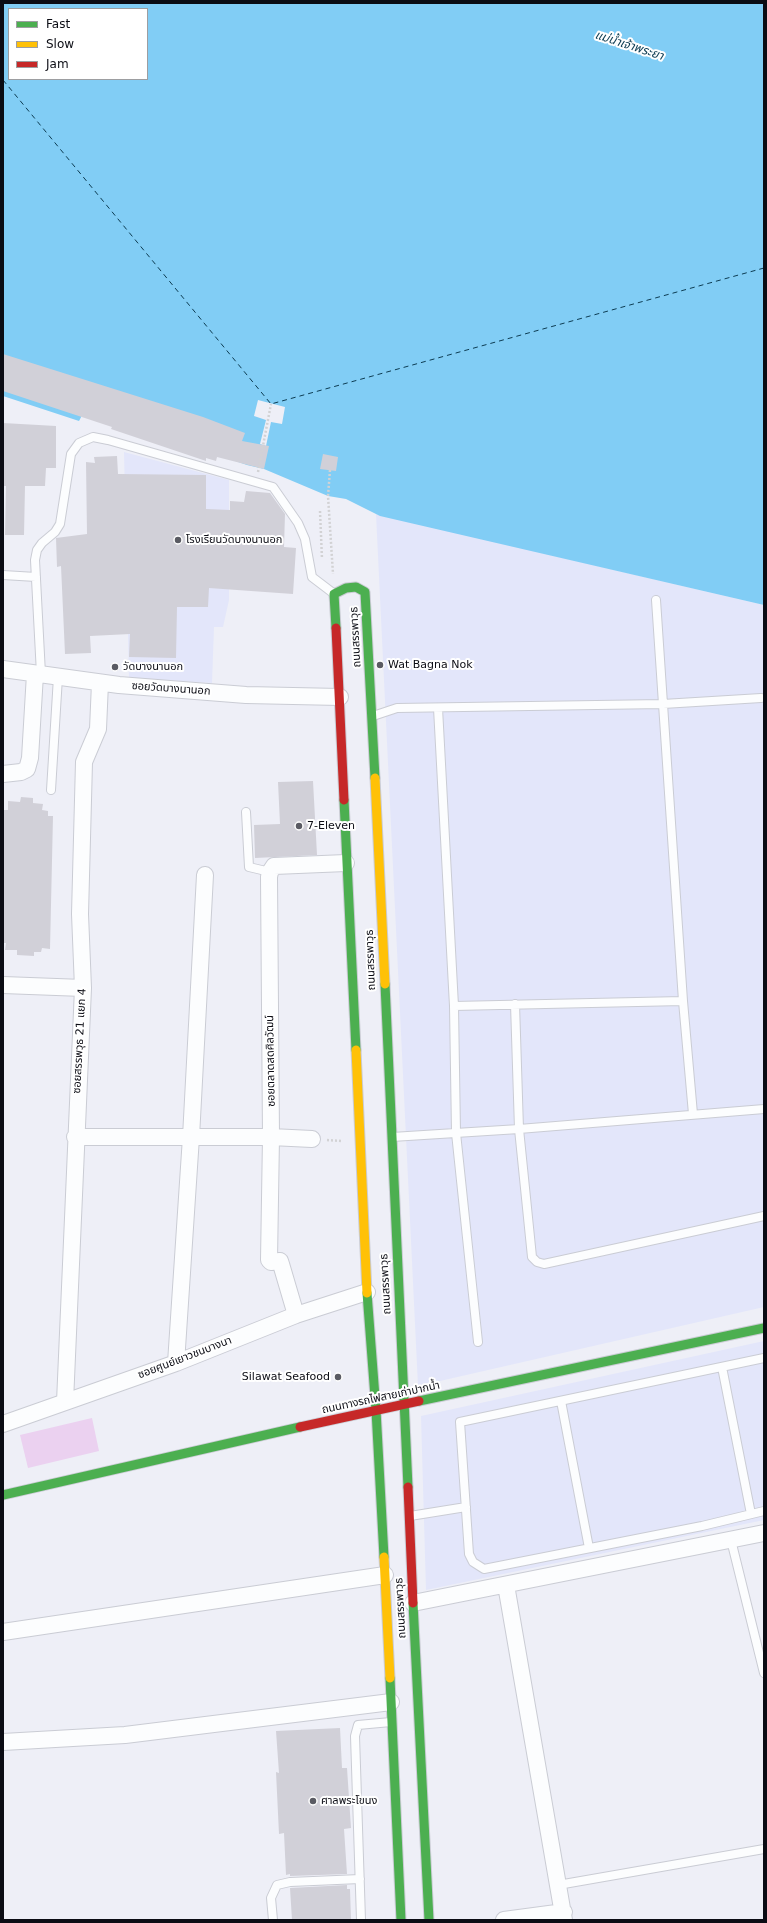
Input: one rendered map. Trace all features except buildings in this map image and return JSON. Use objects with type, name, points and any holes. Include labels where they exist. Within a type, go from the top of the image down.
[{"type":"main road","name":"ถนนสรรพาวุธ","points":[[401,1920],[391,1702],[390,1614],[385,1575],[376,1410],[367,1292],[346,863],[345,716],[340,697],[334,594],[346,588],[356,587],[365,592],[368,716],[404,1404],[411,1609],[429,1920]]},
{"type":"main road","name":"ถนนทางรถไฟสายเก่าปากน้ำ","points":[[3,1495],[376,1410],[764,1328]]},
{"type":"street","name":"ซอยวัดบางนานอก","points":[[3,669],[100,683],[246,695],[340,697]]},
{"type":"street","points":[[3,774],[21,772],[27,769],[30,758],[38,674]]},
{"type":"street","name":"ซอยสรรพวุธ 21 แยก 4","points":[[65,1402],[75,1137],[83,988],[80,914],[84,762],[98,729],[100,683]]},
{"type":"street","points":[[270,872],[274,866],[346,863]]},
{"type":"street","name":"ซอยตลาดสดศิลวัฒน์","points":[[270,872],[272,1137],[269,1260],[271,1262],[280,1261],[296,1315]]},
{"type":"street","points":[[176,1363],[191,1136],[204,875]]},
{"type":"street","points":[[3,985],[83,988]]},
{"type":"street","points":[[75,1137],[191,1136],[312,1139]]},
{"type":"street","name":"ซอยศูนย์เยาวชนบางนา","points":[[3,1424],[176,1363],[296,1315],[367,1292]]},
{"type":"street","points":[[411,1609],[506,1585],[764,1533]]},
{"type":"street","points":[[3,1632],[385,1575]]},
{"type":"street","points":[[504,1920],[564,1916],[506,1585]]},
{"type":"street","points":[[3,1742],[125,1735],[391,1702]]},
{"type":"lane","points":[[38,674],[35,560],[37,550],[42,543],[55,532],[62,517],[71,454],[78,443],[93,438],[108,440],[273,487],[298,523],[305,539],[312,577],[334,594]]},
{"type":"lane","points":[[3,575],[36,577]]},
{"type":"lane","points":[[656,600],[683,1001],[693,1114]]},
{"type":"lane","points":[[51,790],[58,677]]},
{"type":"lane","points":[[368,716],[397,708],[663,704],[760,698]]},
{"type":"lane","points":[[438,708],[454,1006],[456,1133],[478,1342]]},
{"type":"lane","points":[[246,812],[249,867],[270,872]]},
{"type":"lane","points":[[454,1006],[683,1001]]},
{"type":"lane","points":[[515,1004],[519,1129],[532,1257],[537,1262],[544,1264],[764,1216]]},
{"type":"lane","points":[[391,1137],[519,1129],[764,1108]]},
{"type":"lane","points":[[764,1358],[460,1422],[469,1554],[473,1562],[484,1569],[764,1511]]},
{"type":"lane","points":[[722,1367],[751,1514]]},
{"type":"lane","points":[[561,1401],[589,1548]]},
{"type":"lane","points":[[409,1516],[466,1507]]},
{"type":"lane","points":[[731,1540],[764,1673]]},
{"type":"lane","points":[[361,1920],[355,1736],[358,1725],[392,1721]]},
{"type":"lane","points":[[558,1885],[764,1849]]},
{"type":"lane","points":[[273,1920],[271,1898],[277,1885],[290,1882],[360,1880]]},
{"type":"path","points":[[259,468],[271,404]]},
{"type":"path","points":[[330,470],[328,496],[334,594]]},
{"type":"path","points":[[320,511],[323,586]]},
{"type":"path","points":[[312,1139],[360,1142]]},
{"type":"shaded area","name":"โรงเรียนวัดบางนานอก","points":[[124,452],[229,480],[229,600],[223,627],[214,627],[212,683],[129,678]]},
{"type":"shaded area","points":[[376,514],[764,605],[764,1307],[418,1386]]},
{"type":"shaded area","points":[[764,1341],[764,1520],[426,1590],[421,1416]]},
{"type":"shaded area","points":[[92,1418],[99,1451],[28,1468],[20,1435]]},
{"type":"water","name":"แม่น้ำเจ้าพระยา","points":[[3,3],[764,3],[764,605],[380,516],[346,499],[328,496],[264,469],[247,465],[140,428],[93,395],[79,421],[3,396]]},
{"type":"pier","points":[[258,400],[285,407],[282,424],[271,422],[266,446],[260,444],[266,420],[254,416]]},
{"type":"ferry route","points":[[3,80],[271,404],[764,268]]},
{"type":"traffic: fast","points":[[336,628],[334,594],[346,588],[356,587],[365,592],[375,778]]},
{"type":"traffic: fast","points":[[344,800],[356,1050]]},
{"type":"traffic: fast","points":[[385,984],[408,1487]]},
{"type":"traffic: fast","points":[[367,1293],[376,1410],[384,1557]]},
{"type":"traffic: fast","points":[[419,1401],[764,1328]]},
{"type":"traffic: fast","points":[[3,1495],[300,1427]]},
{"type":"traffic: fast","points":[[413,1603],[429,1920]]},
{"type":"traffic: fast","points":[[390,1678],[401,1920]]},
{"type":"traffic: slow","points":[[375,778],[385,984]]},
{"type":"traffic: slow","points":[[356,1050],[367,1293]]},
{"type":"traffic: slow","points":[[384,1557],[390,1678]]},
{"type":"traffic: jam","points":[[336,628],[344,800]]},
{"type":"traffic: jam","points":[[300,1427],[419,1401]]},
{"type":"traffic: jam","points":[[408,1487],[413,1603]]},
{"type":"place","name":"โรงเรียนวัดบางนานอก","points":[[178,540]]},
{"type":"place","name":"Wat Bagna Nok","points":[[380,665]]},
{"type":"place","name":"วัดบางนานอก","points":[[115,667]]},
{"type":"place","name":"7-Eleven","points":[[299,826]]},
{"type":"place","name":"Silawat Seafood","points":[[338,1377]]},
{"type":"place","name":"ศาลพระโขนง","points":[[313,1801]]}]
